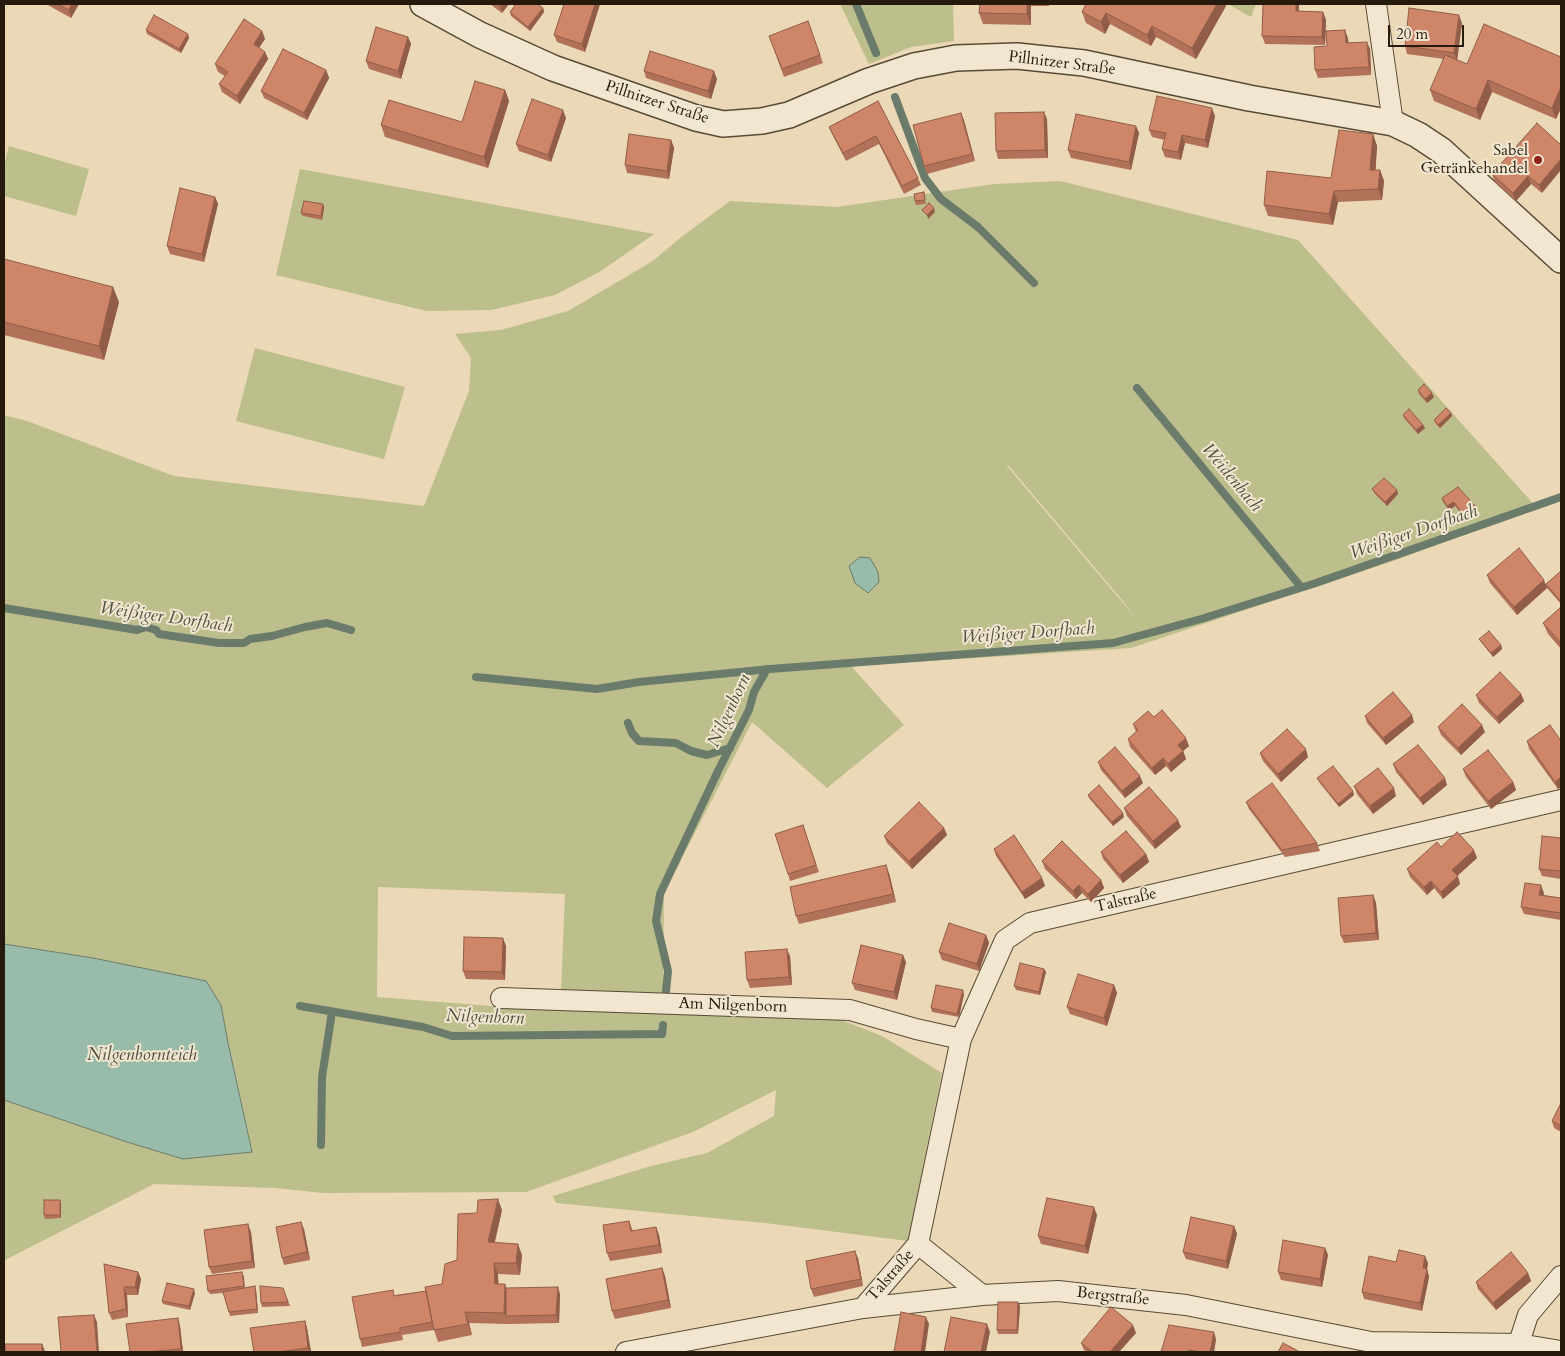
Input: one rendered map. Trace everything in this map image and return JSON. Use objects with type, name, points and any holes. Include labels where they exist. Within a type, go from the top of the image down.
[{"type":"street","name":"Pillnitzer Straße","points":[[423,4],[480,36],[553,68],[696,118],[724,124],[762,121],[789,115],[869,81],[914,66],[956,58],[1017,56],[1084,63],[1249,98],[1393,123],[1418,135],[1442,151],[1561,260]]},
{"type":"street","points":[[1376,4],[1393,123]]},
{"type":"street","name":"Talstraße","points":[[863,1308],[918,1244],[961,1039],[1005,940],[1030,923],[1561,800]]},
{"type":"street","name":"Am Nilgenborn","points":[[501,998],[850,1010],[916,1030],[961,1039]]},
{"type":"street","name":"Talstraße","points":[[918,1244],[982,1295]]},
{"type":"street","points":[[1518,1348],[1528,1314],[1561,1276]]},
{"type":"street","name":"Bergstraße","points":[[626,1352],[863,1308],[982,1295],[1058,1291],[1186,1305],[1371,1342],[1561,1351]]},
{"type":"green space","points":[[840,4],[953,4],[954,41],[911,47],[869,64]]},
{"type":"green space","points":[[1228,4],[1256,4],[1251,17]]},
{"type":"green space","points":[[9,146],[89,169],[76,216],[4,196],[4,166]]},
{"type":"green space","points":[[300,169],[654,234],[601,271],[555,295],[491,310],[427,311],[276,275]]},
{"type":"green space","points":[[1060,181],[1298,240],[1537,508],[1399,559],[1131,648],[851,666],[904,725],[827,788],[752,722],[664,893],[663,993],[561,992],[565,894],[378,887],[377,997],[504,1007],[839,1019],[882,1036],[942,1073],[908,1241],[765,1223],[556,1203],[553,1196],[651,1166],[707,1153],[774,1116],[776,1090],[693,1132],[526,1192],[323,1193],[275,1188],[154,1184],[5,1260],[4,1100],[183,1159],[252,1151],[221,1005],[93,958],[4,944],[4,415],[27,421],[174,476],[424,506],[469,391],[471,358],[455,334],[501,330],[568,311],[653,261],[680,238],[730,201],[837,207],[994,184]],"holes":[[[1008,465],[1122,600],[1134,616]]]},
{"type":"green space","points":[[255,348],[405,387],[384,459],[236,421]]},
{"type":"water","points":[[860,557],[870,558],[878,572],[879,582],[868,593],[855,583],[849,566]]},
{"type":"water","name":"Nilgenbornteich","points":[[4,944],[93,958],[206,981],[221,1005],[252,1152],[183,1159],[4,1100]]},
{"type":"building","points":[[57,4],[72,4],[69,10]]},
{"type":"building","points":[[516,4],[537,4],[543,8],[528,27],[510,12]]},
{"type":"building","points":[[564,4],[595,4],[582,44],[554,35]]},
{"type":"building","points":[[980,4],[1027,4],[1027,14],[979,13]]},
{"type":"building","points":[[1086,4],[1217,4],[1192,48],[1152,26],[1147,35],[1106,13],[1101,22],[1082,12]]},
{"type":"building","points":[[1263,4],[1296,4],[1296,11],[1323,12],[1322,37],[1262,36]]},
{"type":"building","points":[[1409,8],[1459,15],[1454,53],[1405,46]]},
{"type":"building","points":[[154,15],[188,34],[179,49],[146,30]]},
{"type":"building","points":[[244,19],[262,31],[254,44],[265,52],[237,96],[219,84],[228,72],[215,64]]},
{"type":"building","points":[[808,21],[820,55],[782,69],[769,36]]},
{"type":"building","points":[[1484,24],[1561,57],[1561,87],[1552,108],[1488,80],[1476,109],[1430,90],[1445,55],[1467,64]]},
{"type":"building","points":[[376,27],[408,37],[398,71],[366,61]]},
{"type":"building","points":[[1345,30],[1346,43],[1367,42],[1369,67],[1315,70],[1314,47],[1327,46],[1326,31]]},
{"type":"building","points":[[283,49],[326,70],[304,113],[261,91]]},
{"type":"building","points":[[650,51],[714,71],[708,91],[644,71]]},
{"type":"building","points":[[475,81],[505,90],[484,157],[381,125],[389,100],[462,122]]},
{"type":"building","points":[[1157,96],[1212,108],[1205,140],[1182,135],[1178,152],[1162,149],[1166,133],[1149,130]]},
{"type":"building","points":[[532,99],[563,110],[548,155],[516,144]]},
{"type":"building","points":[[878,101],[918,178],[902,186],[876,136],[843,153],[829,127]]},
{"type":"building","points":[[1044,112],[1045,150],[996,151],[995,113]]},
{"type":"building","points":[[961,113],[972,154],[924,166],[913,125]]},
{"type":"building","points":[[1076,114],[1136,126],[1129,162],[1068,150]]},
{"type":"building","name":"Sabel Getränkehandel","points":[[1537,123],[1561,145],[1561,159],[1539,185],[1528,176],[1513,193],[1492,174]]},
{"type":"building","points":[[1339,130],[1373,134],[1370,170],[1380,170],[1378,189],[1334,191],[1329,214],[1264,205],[1267,171],[1331,178]]},
{"type":"building","points":[[629,134],[671,140],[667,171],[625,165]]},
{"type":"building","points":[[180,188],[215,197],[202,254],[167,246]]},
{"type":"building","points":[[924,192],[925,200],[915,201],[914,194]]},
{"type":"building","points":[[304,201],[323,204],[321,216],[301,213]]},
{"type":"building","points":[[929,203],[934,208],[927,215],[922,210]]},
{"type":"building","points":[[4,259],[113,287],[99,346],[4,322]]},
{"type":"building","points":[[1424,384],[1432,393],[1425,399],[1418,390]]},
{"type":"building","points":[[1446,408],[1451,413],[1438,425],[1434,420]]},
{"type":"building","points":[[1409,409],[1423,425],[1416,430],[1403,415]]},
{"type":"building","points":[[1384,478],[1397,490],[1385,502],[1372,489]]},
{"type":"building","points":[[1458,487],[1477,508],[1465,517],[1454,502],[1447,506],[1442,498]]},
{"type":"building","points":[[1519,548],[1544,580],[1514,607],[1487,575]]},
{"type":"building","points":[[1561,571],[1561,602],[1546,584]]},
{"type":"building","points":[[1561,607],[1561,643],[1543,623]]},
{"type":"building","points":[[1489,631],[1501,645],[1491,653],[1479,639]]},
{"type":"building","points":[[1500,672],[1521,694],[1497,717],[1476,695]]},
{"type":"building","points":[[1393,692],[1412,715],[1383,738],[1365,716]]},
{"type":"building","points":[[1462,704],[1482,725],[1458,748],[1438,727]]},
{"type":"building","points":[[1162,710],[1186,738],[1178,745],[1183,751],[1168,764],[1163,758],[1152,768],[1128,739],[1138,730],[1133,724],[1148,711],[1154,717]]},
{"type":"building","points":[[1550,725],[1561,741],[1561,777],[1555,782],[1527,741]]},
{"type":"building","points":[[1287,729],[1306,749],[1278,774],[1260,753]]},
{"type":"building","points":[[1418,745],[1445,778],[1420,798],[1393,764]]},
{"type":"building","points":[[1115,747],[1140,776],[1122,791],[1098,762]]},
{"type":"building","points":[[1488,750],[1513,782],[1488,801],[1463,769]]},
{"type":"building","points":[[1333,766],[1353,791],[1338,804],[1317,778]]},
{"type":"building","points":[[1378,768],[1394,788],[1370,806],[1354,786]]},
{"type":"building","points":[[1272,783],[1317,843],[1282,850],[1246,802]]},
{"type":"building","points":[[1099,785],[1123,813],[1112,822],[1088,795]]},
{"type":"building","points":[[1149,787],[1178,820],[1153,841],[1124,808]]},
{"type":"building","points":[[919,802],[944,828],[909,861],[884,836]]},
{"type":"building","points":[[803,825],[816,865],[788,874],[775,834]]},
{"type":"building","points":[[1126,831],[1146,854],[1120,875],[1101,852]]},
{"type":"building","points":[[1457,832],[1474,850],[1452,870],[1458,876],[1441,892],[1431,881],[1424,887],[1407,869],[1437,842],[1441,847]]},
{"type":"building","points":[[1014,835],[1042,878],[1022,892],[994,849]]},
{"type":"building","points":[[1542,836],[1561,838],[1561,871],[1539,869]]},
{"type":"building","points":[[1062,841],[1101,880],[1088,894],[1079,885],[1073,891],[1042,861]]},
{"type":"building","points":[[886,865],[893,894],[796,916],[790,887]]},
{"type":"building","points":[[1525,883],[1541,885],[1539,895],[1561,898],[1561,913],[1521,907]]},
{"type":"building","points":[[1373,895],[1376,933],[1341,936],[1338,898]]},
{"type":"building","points":[[949,923],[986,935],[977,964],[939,952]]},
{"type":"building","points":[[464,937],[503,938],[502,972],[463,971]]},
{"type":"building","points":[[861,945],[903,955],[894,992],[852,983]]},
{"type":"building","points":[[787,949],[789,977],[747,980],[745,952]]},
{"type":"building","points":[[1020,963],[1044,969],[1039,992],[1014,986]]},
{"type":"building","points":[[1078,974],[1114,985],[1104,1018],[1067,1007]]},
{"type":"building","points":[[936,985],[963,990],[957,1014],[931,1008]]},
{"type":"building","points":[[1561,1103],[1561,1126],[1552,1121]]},
{"type":"building","points":[[1047,1198],[1094,1207],[1085,1246],[1038,1236]]},
{"type":"building","points":[[498,1199],[488,1242],[518,1244],[516,1263],[494,1263],[495,1284],[505,1284],[504,1313],[465,1312],[468,1324],[434,1330],[425,1287],[442,1284],[445,1264],[457,1260],[458,1214],[477,1213],[478,1200]]},
{"type":"building","points":[[44,1200],[60,1200],[60,1215],[44,1215]]},
{"type":"building","points":[[1191,1217],[1234,1226],[1226,1261],[1183,1252]]},
{"type":"building","points":[[629,1221],[631,1231],[656,1227],[659,1245],[607,1253],[603,1225]]},
{"type":"building","points":[[301,1222],[307,1252],[282,1258],[276,1227]]},
{"type":"building","points":[[248,1224],[252,1261],[209,1267],[204,1230]]},
{"type":"building","points":[[1283,1240],[1325,1248],[1320,1279],[1278,1272]]},
{"type":"building","points":[[1399,1250],[1425,1256],[1423,1268],[1427,1269],[1420,1303],[1362,1292],[1369,1256],[1396,1262]]},
{"type":"building","points":[[855,1251],[861,1279],[811,1289],[806,1261]]},
{"type":"building","points":[[1511,1252],[1528,1273],[1493,1303],[1476,1282]]},
{"type":"building","points":[[104,1264],[138,1272],[135,1287],[124,1287],[126,1309],[109,1313]]},
{"type":"building","points":[[662,1268],[668,1300],[612,1311],[606,1279]]},
{"type":"building","points":[[242,1272],[244,1286],[208,1291],[206,1276]]},
{"type":"building","points":[[167,1283],[194,1289],[189,1306],[162,1301]]},
{"type":"building","points":[[255,1286],[257,1309],[229,1312],[223,1292]]},
{"type":"building","points":[[260,1286],[283,1288],[288,1302],[261,1303]]},
{"type":"building","points":[[558,1287],[556,1315],[506,1316],[506,1288]]},
{"type":"building","points":[[393,1290],[394,1296],[426,1291],[432,1322],[400,1328],[400,1332],[360,1339],[352,1297]]},
{"type":"building","points":[[998,1302],[1018,1302],[1017,1330],[997,1330]]},
{"type":"building","points":[[1111,1307],[1133,1325],[1110,1352],[1093,1352],[1081,1343]]},
{"type":"building","points":[[901,1312],[926,1317],[921,1352],[894,1352]]},
{"type":"building","points":[[94,1315],[97,1352],[61,1352],[58,1317]]},
{"type":"building","points":[[951,1317],[987,1324],[981,1352],[944,1352]]},
{"type":"building","points":[[178,1318],[181,1349],[130,1352],[126,1324]]},
{"type":"building","points":[[305,1321],[308,1348],[278,1352],[254,1352],[250,1328]]},
{"type":"building","points":[[1169,1325],[1214,1332],[1210,1352],[1189,1350],[1189,1352],[1161,1352]]},
{"type":"building","points":[[1283,1343],[1300,1352],[1278,1352]]},
{"type":"building","points":[[5,1344],[42,1344],[42,1352],[6,1352]]},
{"type":"waterway","name":"Weidenbach","points":[[856,4],[876,53]]},
{"type":"waterway","name":"Weidenbach","points":[[895,97],[925,178],[941,199],[978,227],[1034,283]]},
{"type":"waterway","name":"Weidenbach","points":[[1137,388],[1301,587]]},
{"type":"waterway","name":"Weißiger Dorfbach","points":[[476,677],[597,689],[639,682],[770,669],[1113,643],[1201,619],[1316,583],[1561,497]]},
{"type":"waterway","name":"Weißiger Dorfbach","points":[[4,608],[137,630],[146,627],[156,630],[159,634],[219,643],[244,643],[250,639],[272,636],[327,623],[351,630]]},
{"type":"waterway","name":"Nilgenborn","points":[[666,991],[668,971],[656,921],[660,894],[749,710],[754,692],[767,669]]},
{"type":"waterway","points":[[628,723],[632,733],[639,741],[676,743],[691,751],[707,755],[730,748]]},
{"type":"waterway","name":"Nilgenborn","points":[[300,1006],[423,1027],[452,1036],[662,1034],[663,1025]]},
{"type":"waterway","points":[[321,1145],[322,1077],[332,1012]]},
{"type":"place","name":"Sabel Getränkehandel","points":[[1538,160]]}]
